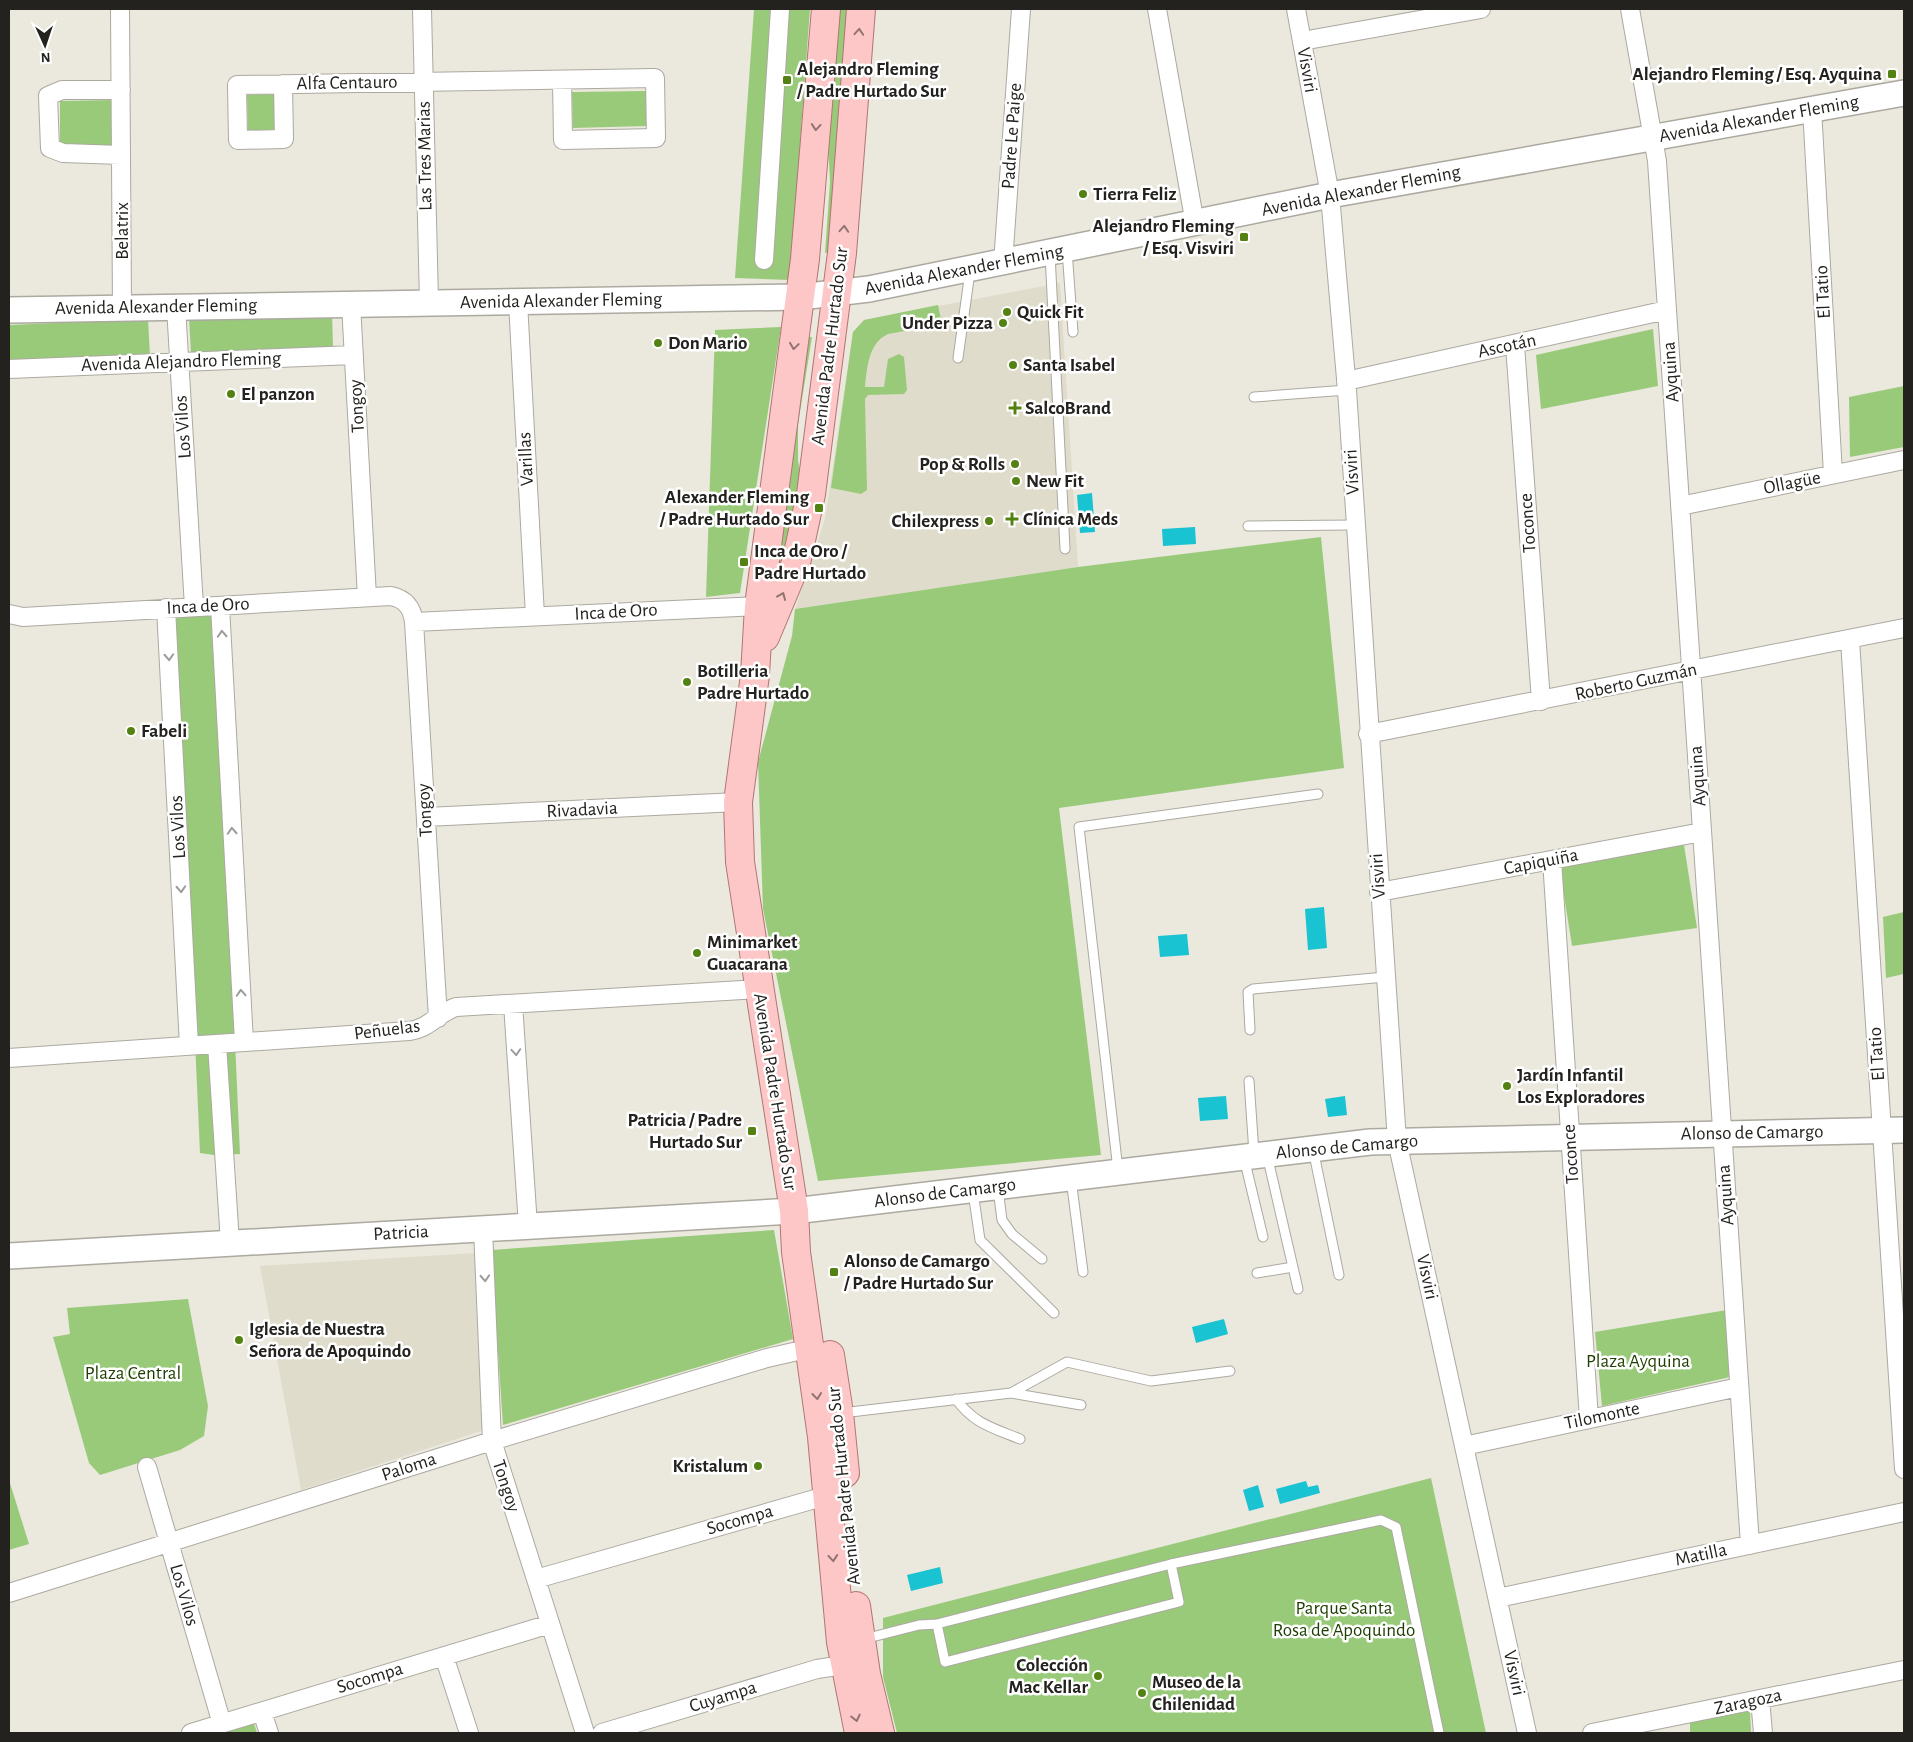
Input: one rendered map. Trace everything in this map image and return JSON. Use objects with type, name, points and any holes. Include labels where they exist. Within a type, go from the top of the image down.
[{"type":"main road","name":"Avenida Padre Hurtado Sur","points":[[826,9],[800,297],[759,606],[755,674],[738,802],[740,862],[794,1211],[796,1252],[811,1348],[828,1495],[844,1665],[859,1733]]},
{"type":"main road","name":"Avenida Padre Hurtado Sur","points":[[755,674],[766,634],[796,563],[811,494],[837,295],[861,9]]},
{"type":"main road","name":"Avenida Padre Hurtado Sur","points":[[794,1211],[808,1242],[815,1269],[839,1413],[860,1640],[880,1733]]},
{"type":"street","name":"Belatrix","points":[[120,9],[122,308]]},
{"type":"street","name":"Las Tres Marias","points":[[422,9],[429,303]]},
{"type":"street","points":[[764,260],[780,9]]},
{"type":"street","name":"Padre Le Paige","points":[[1003,264],[1021,9]]},
{"type":"street","points":[[1157,9],[1195,224]]},
{"type":"street","name":"Visviri","points":[[1296,9],[1330,196],[1347,386],[1368,734],[1397,1141],[1527,1733]]},
{"type":"street","name":"Ayquina","points":[[1630,9],[1654,138],[1750,1545]]},
{"type":"street","points":[[1302,42],[1470,10]]},
{"type":"street","name":"Alfa Centauro","points":[[283,84],[655,78],[656,138],[563,140],[562,80]]},
{"type":"street","points":[[121,90],[62,90],[48,96],[50,148],[63,153],[121,155]]},
{"type":"street","name":"Avenida Alexander Fleming","points":[[9,310],[837,295],[1003,264],[1330,196],[1904,92]]},
{"type":"street","name":"El Tatio","points":[[1812,109],[1834,474]]},
{"type":"street","name":"Varillas","points":[[518,302],[535,616]]},
{"type":"street","name":"Tongoy","points":[[351,304],[367,597]]},
{"type":"street","name":"Los Vilos","points":[[176,306],[194,607]]},
{"type":"street","name":"Ascotán","points":[[1347,386],[1667,310]]},
{"type":"street","name":"Toconce","points":[[1515,345],[1541,701]]},
{"type":"street","name":"Avenida Alejandro Fleming","points":[[9,369],[354,356]]},
{"type":"street","name":"Ollagüe","points":[[1680,506],[1904,460]]},
{"type":"street","name":"Inca de Oro","points":[[9,614],[23,617],[390,596],[406,603]]},
{"type":"street","name":"Tongoy","points":[[406,603],[414,622],[438,1018]]},
{"type":"street","points":[[220,606],[244,1042]]},
{"type":"street","name":"Inca de Oro","points":[[414,622],[759,606]]},
{"type":"street","name":"Los Vilos","points":[[166,608],[189,1046]]},
{"type":"street","name":"Roberto Guzmán","points":[[1368,734],[1904,628]]},
{"type":"street","name":"El Tatio","points":[[1850,640],[1893,1130],[1904,1469]]},
{"type":"street","name":"Rivadavia","points":[[426,817],[738,802]]},
{"type":"street","name":"Capiquiña","points":[[1379,892],[1702,832]]},
{"type":"street","name":"Toconce","points":[[1552,860],[1589,1419]]},
{"type":"street","name":"Peñuelas","points":[[9,1058],[409,1031],[422,1028],[456,1007],[759,989]]},
{"type":"street","points":[[513,1004],[528,1226]]},
{"type":"street","points":[[217,1044],[230,1243]]},
{"type":"street","name":"Alonso de Camargo","points":[[794,1211],[1313,1149],[1397,1141],[1893,1130]]},
{"type":"street","name":"Patricia","points":[[9,1256],[794,1211]]},
{"type":"street","name":"Tongoy","points":[[483,1229],[492,1440],[585,1733]]},
{"type":"street","name":"Paloma","points":[[9,1593],[492,1440],[767,1358],[811,1348]]},
{"type":"street","name":"Tilomonte","points":[[1464,1446],[1739,1386]]},
{"type":"street","name":"Los Vilos","points":[[147,1467],[222,1724]]},
{"type":"street","name":"Socompa","points":[[536,1579],[828,1495]]},
{"type":"street","name":"Matilla","points":[[1498,1598],[1904,1512]]},
{"type":"street","name":"Socompa","points":[[193,1733],[550,1624]]},
{"type":"street","points":[[444,1656],[469,1733]]},
{"type":"street","name":"Cuyampa","points":[[602,1733],[817,1669],[844,1665]]},
{"type":"street","name":"Zaragoza","points":[[1592,1733],[1904,1670]]},
{"type":"street","points":[[1760,1699],[1762,1733]]},
{"type":"street","points":[[262,1712],[269,1733]]},
{"type":"lane","points":[[1058,252],[1073,332]]},
{"type":"lane","points":[[1058,252],[1065,550]]},
{"type":"lane","points":[[958,358],[970,270]]},
{"type":"lane","points":[[1254,397],[1347,386]]},
{"type":"lane","points":[[1248,526],[1355,525]]},
{"type":"lane","points":[[1118,1172],[1079,826],[1318,794]]},
{"type":"lane","points":[[1250,1030],[1248,992],[1253,988],[1385,977]]},
{"type":"lane","points":[[1249,1081],[1264,1237]]},
{"type":"lane","points":[[1313,1149],[1339,1275]]},
{"type":"lane","points":[[1255,1156],[1293,1267],[1298,1289]]},
{"type":"lane","points":[[1071,1178],[1083,1272]]},
{"type":"lane","points":[[997,1186],[1002,1220],[1012,1234],[1042,1259]]},
{"type":"lane","points":[[973,1189],[980,1240],[1054,1313]]},
{"type":"lane","points":[[1257,1273],[1293,1267]]},
{"type":"lane","points":[[1011,1393],[1067,1362],[1151,1381],[1230,1371]]},
{"type":"lane","points":[[839,1413],[1011,1393],[1082,1405]]},
{"type":"lane","points":[[956,1399],[966,1413],[977,1421],[1020,1439]]},
{"type":"lane","points":[[860,1640],[919,1625],[937,1624],[1170,1564],[1381,1520],[1396,1528],[1438,1733]]},
{"type":"lane","points":[[937,1624],[945,1662],[1179,1602],[1170,1564]]},
{"type":"shaded area","points":[[1060,283],[1078,567],[795,609],[825,519],[853,332],[864,320]]},
{"type":"shaded area","points":[[476,1253],[484,1430],[301,1490],[260,1266]]},
{"type":"green space","points":[[754,9],[810,9],[790,280],[735,278]]},
{"type":"green space","points":[[834,9],[850,9],[830,252],[825,253],[830,182],[827,124]]},
{"type":"green space","points":[[646,91],[647,126],[573,128],[572,92]]},
{"type":"green space","points":[[277,94],[277,131],[248,132],[247,95]]},
{"type":"green space","points":[[114,100],[114,147],[60,147],[60,101]]},
{"type":"green space","points":[[938,305],[942,324],[888,334],[881,338],[872,350],[865,387],[884,387],[888,359],[899,354],[904,357],[907,390],[904,394],[868,395],[865,399],[867,490],[861,494],[831,488],[853,332],[864,320]]},
{"type":"green space","points":[[332,311],[333,348],[191,354],[189,317]]},
{"type":"green space","points":[[148,319],[150,356],[9,362],[9,325]]},
{"type":"green space","points":[[781,327],[740,593],[706,597],[715,330]]},
{"type":"green space","points":[[1653,329],[1658,386],[1541,409],[1536,355]]},
{"type":"green space","points":[[807,337],[812,337],[798,424],[798,460],[801,480],[778,586],[776,567]]},
{"type":"green space","points":[[1904,386],[1904,447],[1850,457],[1849,397]]},
{"type":"green space","points":[[1321,537],[1344,768],[1059,808],[1101,1155],[818,1181],[763,909],[758,762],[792,636],[795,609],[1078,567]]},
{"type":"green space","points":[[216,611],[240,1154],[214,1155],[200,1153],[176,616]]},
{"type":"green space","points":[[1684,845],[1697,928],[1572,946],[1559,864]]},
{"type":"green space","points":[[1904,912],[1904,974],[1886,978],[1883,917]]},
{"type":"green space","points":[[774,1230],[793,1339],[503,1425],[491,1250]]},
{"type":"green space","name":"Plaza Central","points":[[188,1299],[208,1406],[204,1436],[180,1450],[100,1475],[89,1463],[53,1337],[70,1334],[67,1308]]},
{"type":"green space","name":"Plaza Ayquina","points":[[1727,1310],[1730,1377],[1602,1406],[1595,1332]]},
{"type":"green space","name":"Parque Santa Rosa de Apoquindo","points":[[1431,1478],[1486,1733],[897,1733],[883,1677],[883,1618]]},
{"type":"green space","points":[[9,1480],[29,1544],[9,1550]]},
{"type":"green space","points":[[1750,1711],[1751,1733],[1690,1733],[1690,1722]]},
{"type":"green space","points":[[253,1720],[257,1733],[215,1733]]},
{"type":"water","points":[[1092,493],[1095,532],[1080,533],[1077,495]]},
{"type":"water","points":[[1195,527],[1196,544],[1163,546],[1162,529]]},
{"type":"water","points":[[1324,907],[1327,948],[1308,950],[1305,909]]},
{"type":"water","points":[[1187,934],[1189,955],[1160,957],[1158,936]]},
{"type":"water","points":[[1226,1096],[1228,1119],[1200,1121],[1198,1098]]},
{"type":"water","points":[[1345,1096],[1347,1115],[1328,1117],[1325,1099]]},
{"type":"water","points":[[1224,1319],[1228,1334],[1196,1343],[1192,1327]]},
{"type":"water","points":[[1306,1481],[1308,1487],[1318,1485],[1320,1493],[1280,1504],[1276,1489]]},
{"type":"water","points":[[1258,1485],[1264,1507],[1249,1511],[1243,1490]]},
{"type":"water","points":[[940,1567],[943,1583],[911,1591],[907,1575]]},
{"type":"place","name":"Alejandro Fleming / Esq. Ayquina","points":[[1892,74]]},
{"type":"place","name":"Alejandro Fleming / Padre Hurtado Sur","points":[[787,80]]},
{"type":"place","name":"Tierra Feliz","points":[[1083,194]]},
{"type":"place","name":"Alejandro Fleming / Esq. Visviri","points":[[1244,237]]},
{"type":"place","name":"Quick Fit","points":[[1007,312]]},
{"type":"place","name":"Under Pizza","points":[[1003,323]]},
{"type":"place","name":"Don Mario","points":[[658,343]]},
{"type":"place","name":"Santa Isabel","points":[[1013,365]]},
{"type":"place","name":"El panzon","points":[[231,394]]},
{"type":"place","name":"SalcoBrand","points":[[1015,408]]},
{"type":"place","name":"Pop & Rolls","points":[[1015,464]]},
{"type":"place","name":"New Fit","points":[[1016,481]]},
{"type":"place","name":"Alexander Fleming / Padre Hurtado Sur","points":[[819,508]]},
{"type":"place","name":"Clínica Meds","points":[[1012,519]]},
{"type":"place","name":"Chilexpress","points":[[989,521]]},
{"type":"place","name":"Inca de Oro / Padre Hurtado","points":[[744,562]]},
{"type":"place","name":"Botilleria Padre Hurtado","points":[[687,682]]},
{"type":"place","name":"Fabeli","points":[[131,731]]},
{"type":"place","name":"Minimarket Guacarana","points":[[697,953]]},
{"type":"place","name":"Jardín Infantil Los Exploradores","points":[[1507,1086]]},
{"type":"place","name":"Patricia / Padre Hurtado Sur","points":[[752,1131]]},
{"type":"place","name":"Alonso de Camargo / Padre Hurtado Sur","points":[[834,1272]]},
{"type":"place","name":"Iglesia de Nuestra Señora de Apoquindo","points":[[239,1340]]},
{"type":"place","name":"Kristalum","points":[[758,1466]]},
{"type":"place","name":"Colección Mac Kellar","points":[[1098,1676]]},
{"type":"place","name":"Museo de la Chilenidad","points":[[1142,1693]]}]
